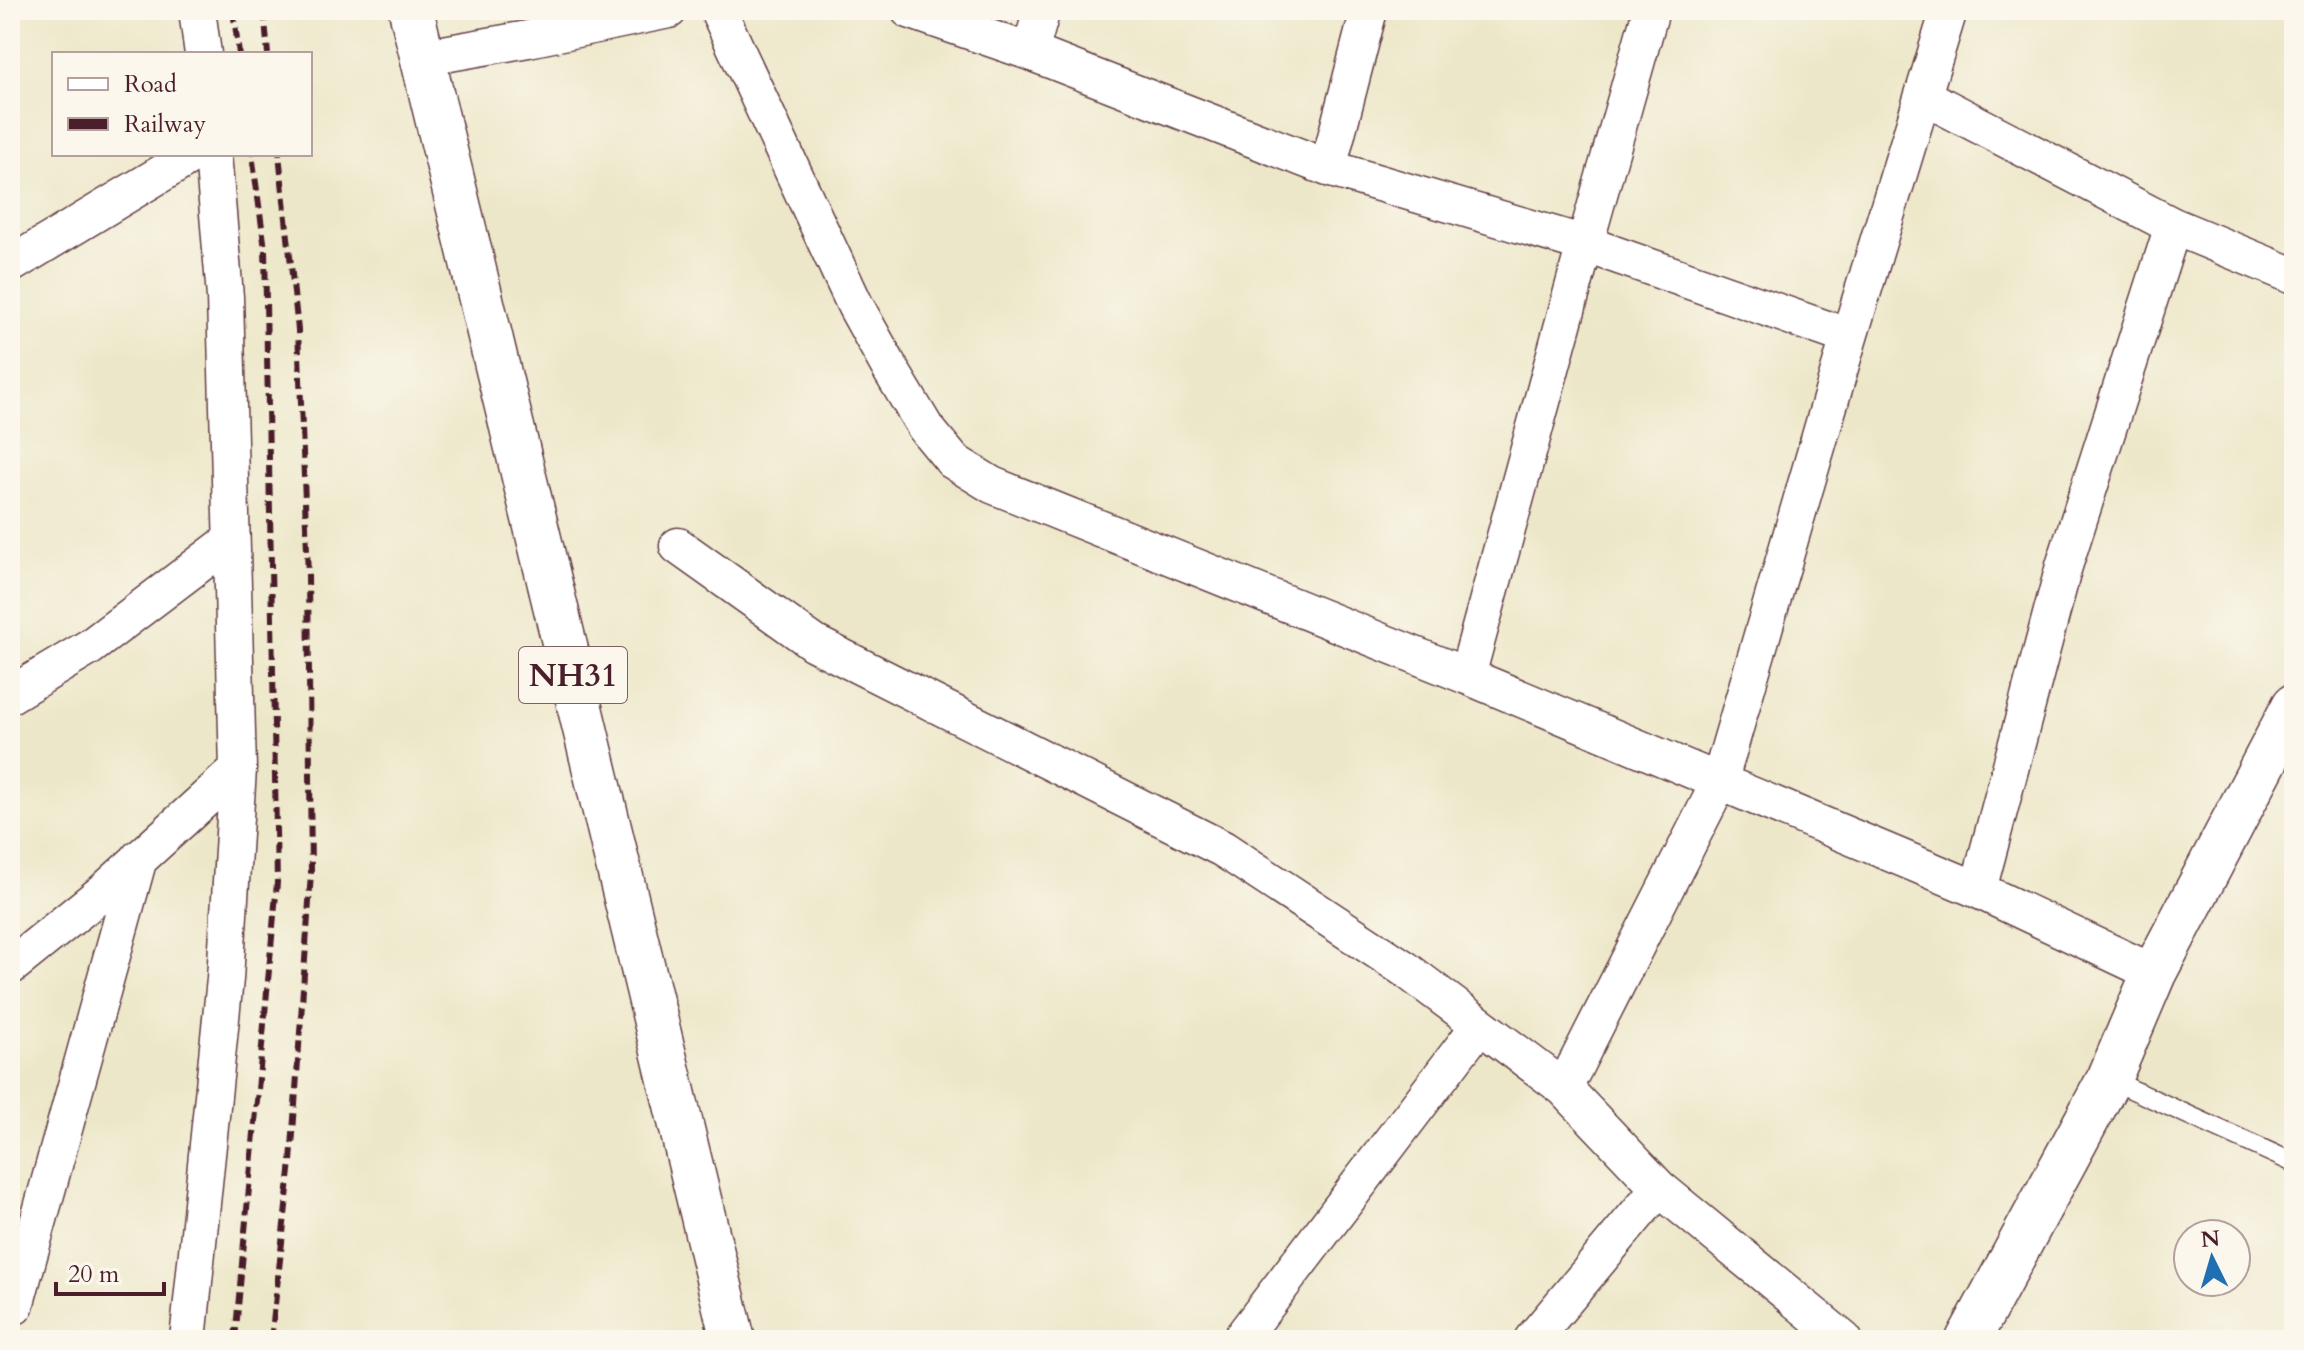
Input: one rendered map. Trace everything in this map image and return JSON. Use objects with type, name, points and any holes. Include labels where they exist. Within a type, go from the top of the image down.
[{"type":"main road","name":"NH31","points":[[411,10],[733,1340]]},
{"type":"main road","points":[[1968,1340],[2109,1079],[2154,973],[2294,706]]},
{"type":"street","points":[[197,10],[203,52]]},
{"type":"street","points":[[421,58],[669,10]]},
{"type":"street","points":[[718,10],[855,305],[925,427],[953,461],[992,485],[1467,676],[1978,890],[2154,973]]},
{"type":"street","points":[[909,10],[1030,52],[1328,168],[1585,244],[1849,337]]},
{"type":"street","points":[[1030,52],[1042,10]]},
{"type":"street","points":[[1328,168],[1369,10]]},
{"type":"street","points":[[1467,676],[1651,10]]},
{"type":"street","points":[[1564,1088],[1719,783],[1849,337],[1949,10]]},
{"type":"street","points":[[1923,96],[2173,226],[2294,276]]},
{"type":"street","points":[[10,265],[191,156]]},
{"type":"street","points":[[188,1340],[225,979],[238,769],[225,297],[213,156]]},
{"type":"street","points":[[1978,890],[2064,566],[2173,226]]},
{"type":"street","points":[[10,695],[90,647],[230,541]]},
{"type":"street","points":[[678,546],[814,643],[1223,849],[1405,969],[1564,1088],[1659,1188],[1844,1340]]},
{"type":"street","points":[[10,967],[103,892],[238,769]]},
{"type":"street","points":[[15,1306],[139,858]]},
{"type":"street","points":[[1240,1340],[1479,1026]]},
{"type":"street","points":[[1532,1340],[1659,1188]]},
{"type":"lane","points":[[2109,1079],[2294,1163]]},
{"type":"railway","points":[[233,10],[239,52]]},
{"type":"railway","points":[[264,10],[268,52]]},
{"type":"railway","points":[[235,1340],[277,883],[265,249],[252,156]]},
{"type":"railway","points":[[271,1340],[291,1162],[311,873],[308,575],[298,330],[279,156]]}]
